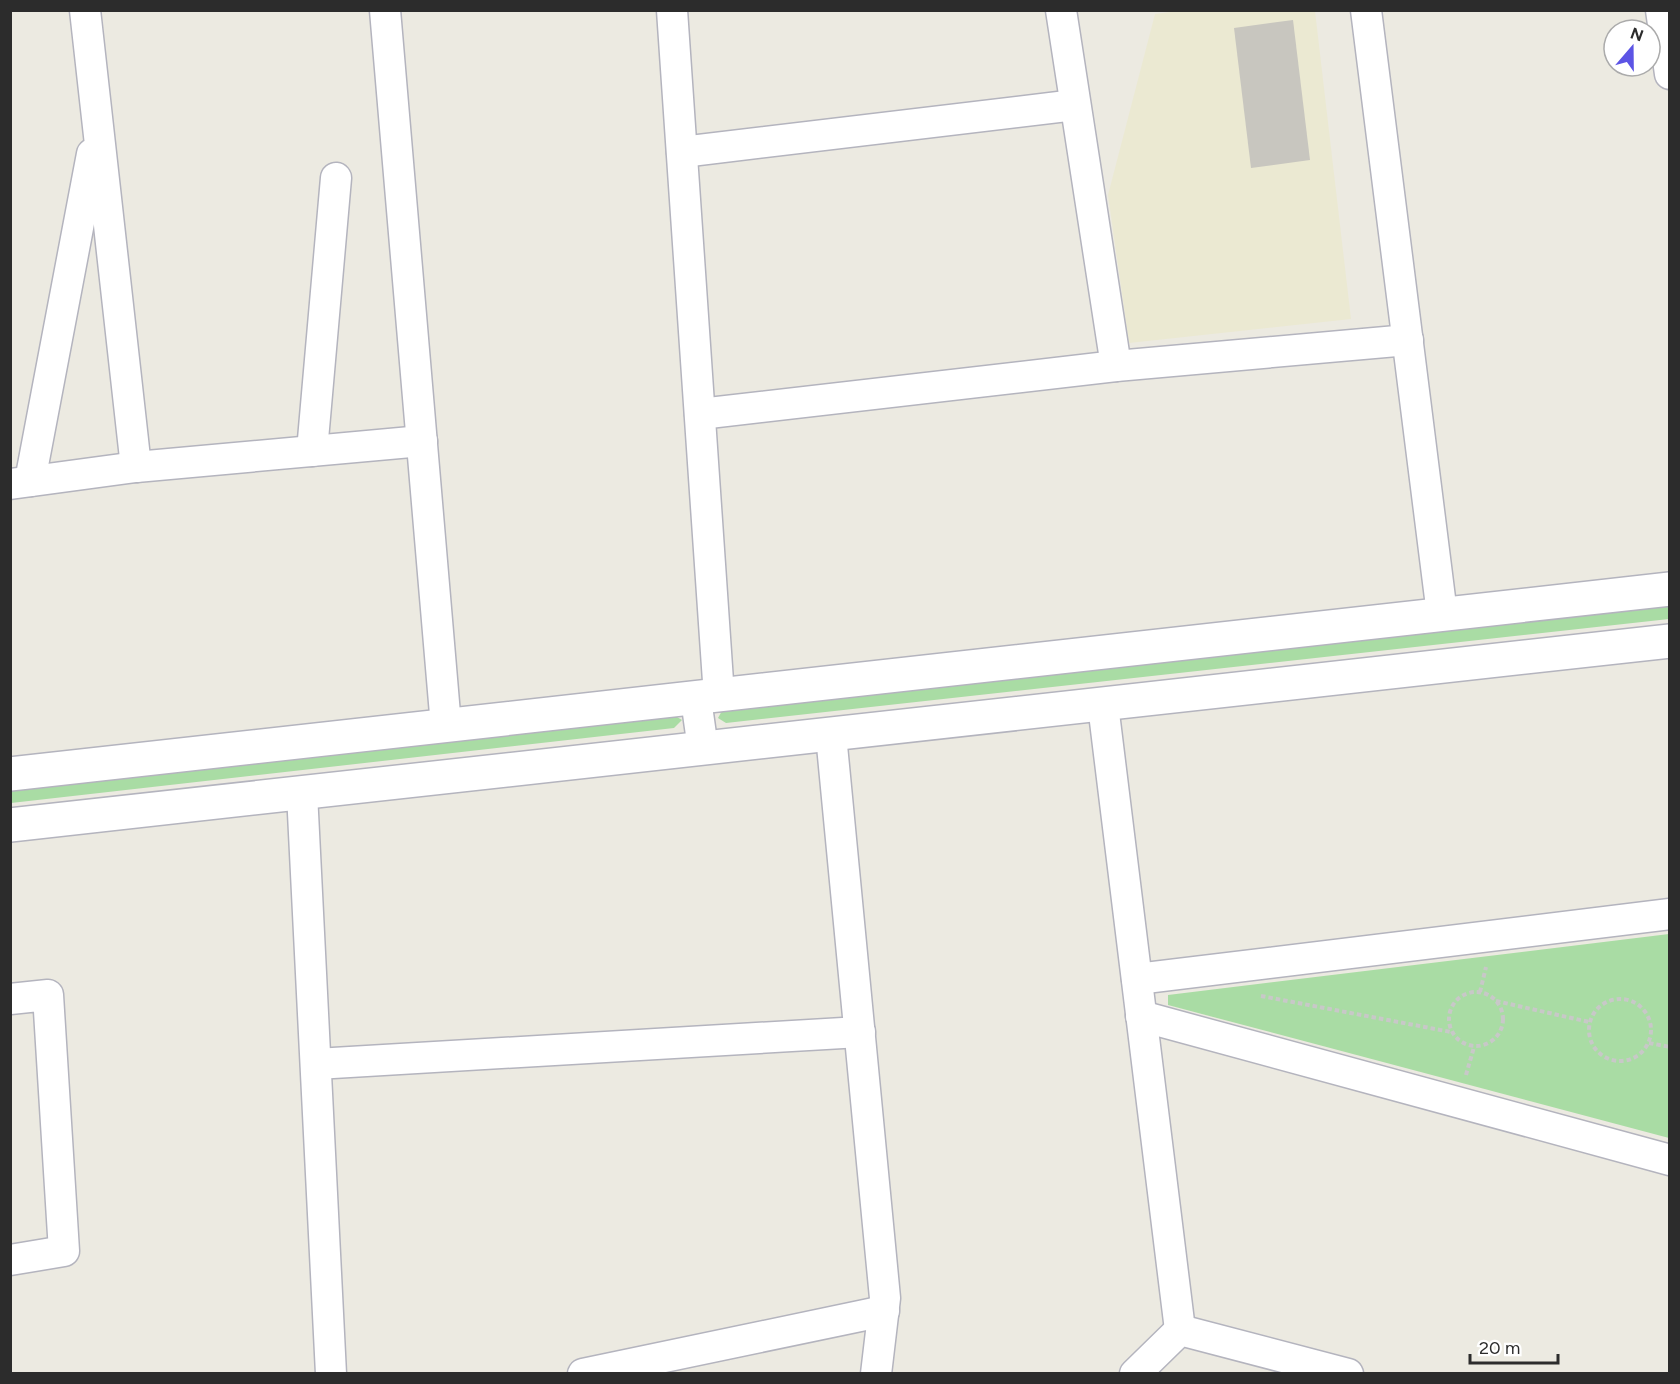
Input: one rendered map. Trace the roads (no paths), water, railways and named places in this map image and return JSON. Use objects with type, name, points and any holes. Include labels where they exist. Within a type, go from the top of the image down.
[{"type":"main road","points":[[10,774],[1670,589]]},
{"type":"main road","points":[[10,825],[1670,641]]},
{"type":"street","points":[[85,10],[136,467]]},
{"type":"street","points":[[385,10],[446,726]]},
{"type":"street","points":[[672,10],[700,414],[707,697],[703,749]]},
{"type":"street","points":[[1061,10],[1116,366]]},
{"type":"street","points":[[1366,10],[1442,614]]},
{"type":"street","points":[[1661,10],[1670,74]]},
{"type":"street","points":[[682,152],[1076,105]]},
{"type":"street","points":[[98,124],[20,482],[136,467],[422,441]]},
{"type":"street","points":[[312,451],[336,178]]},
{"type":"street","points":[[700,414],[1116,366],[1408,340]]},
{"type":"street","points":[[1103,705],[1180,1330]]},
{"type":"street","points":[[831,735],[885,1298],[876,1374]]},
{"type":"street","points":[[302,793],[331,1374]]},
{"type":"street","points":[[1137,979],[1670,914]]},
{"type":"street","points":[[10,999],[48,995],[64,1251],[10,1260]]},
{"type":"street","points":[[1141,1016],[1670,1160]]},
{"type":"street","points":[[316,1064],[860,1032]]},
{"type":"street","points":[[583,1374],[884,1311]]},
{"type":"street","points":[[1136,1374],[1180,1330]]},
{"type":"street","points":[[1180,1330],[1348,1374]]}]
